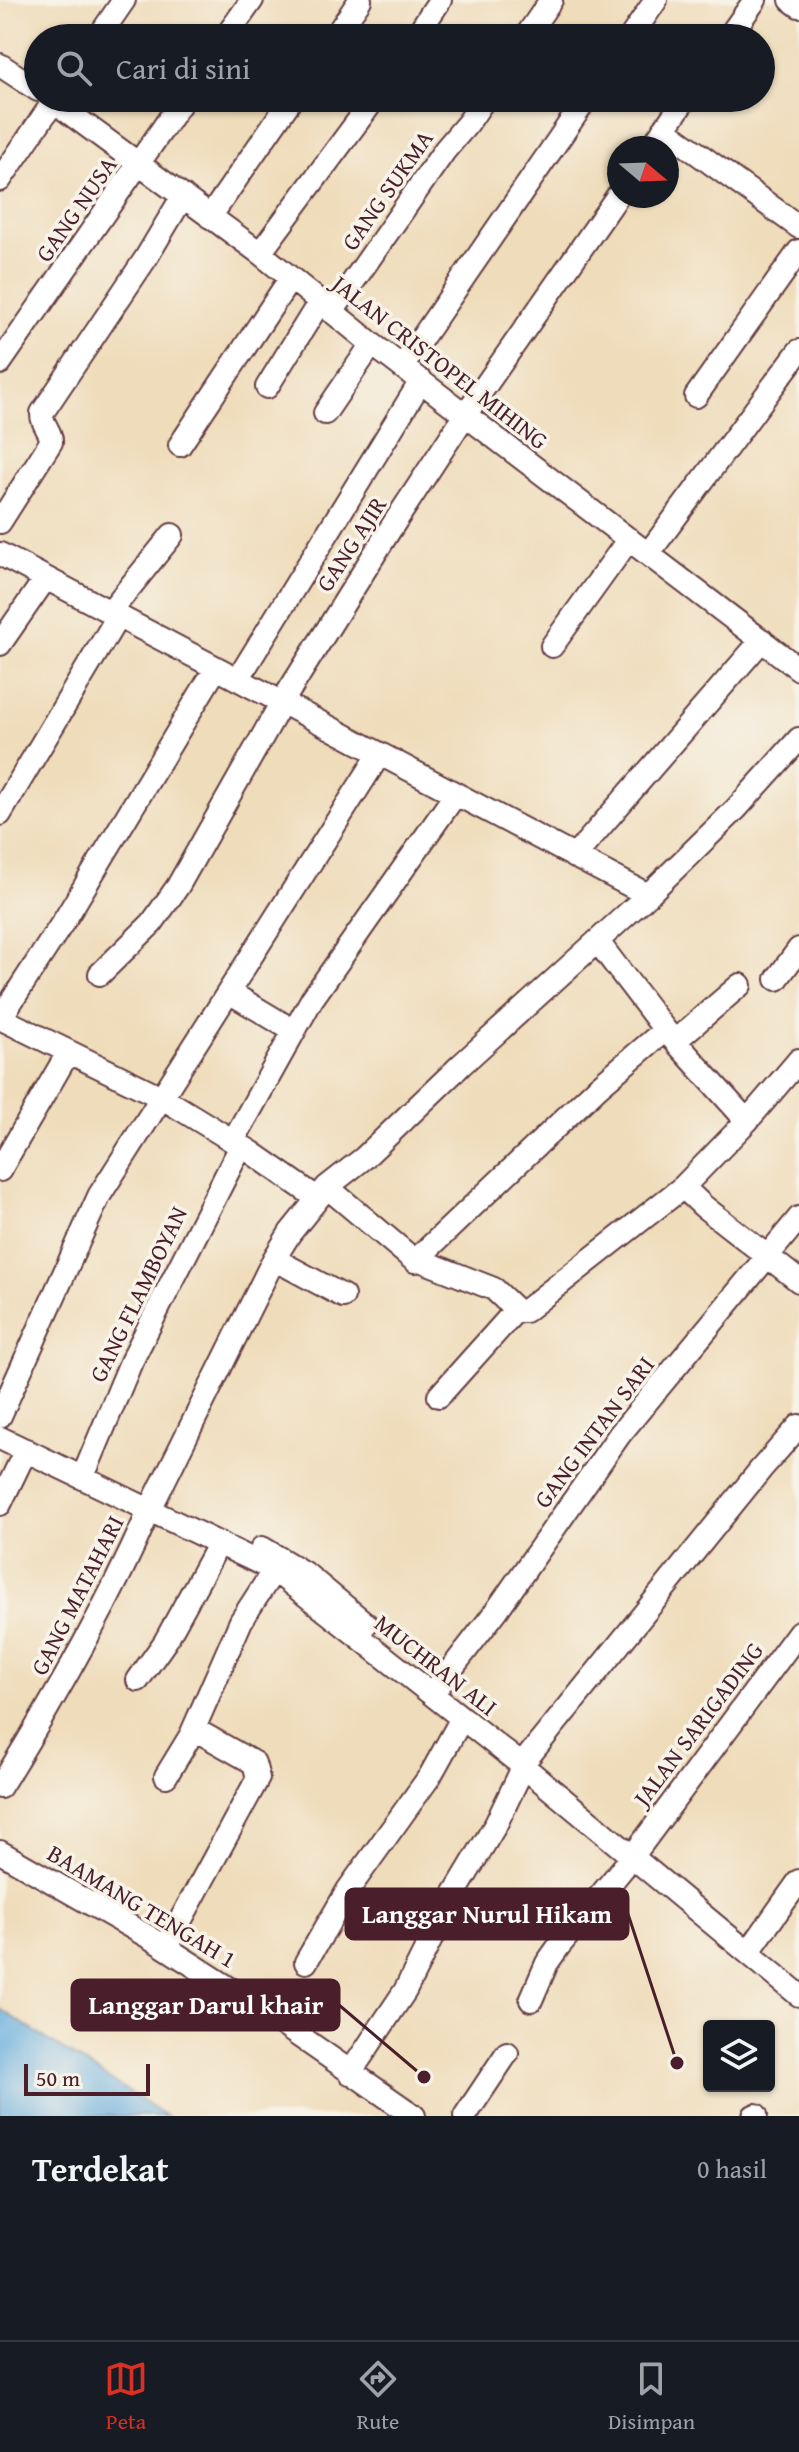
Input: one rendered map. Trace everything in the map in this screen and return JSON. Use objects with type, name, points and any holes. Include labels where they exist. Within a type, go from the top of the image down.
[{"type":"street","points":[[108,24],[124,0]]},
{"type":"street","points":[[235,24],[252,0]]},
{"type":"street","points":[[344,24],[360,0]]},
{"type":"street","points":[[424,24],[440,0]]},
{"type":"street","points":[[535,24],[551,0]]},
{"type":"street","points":[[640,24],[656,0]]},
{"type":"street","points":[[738,24],[755,0]]},
{"type":"street","points":[[791,0],[799,6]]},
{"type":"street","name":"JALAN CRISTOPEL MIHING","points":[[0,65],[24,81]]},
{"type":"street","points":[[0,180],[40,112]]},
{"type":"street","name":"JALAN CRISTOPEL MIHING","points":[[69,112],[260,253],[372,344],[799,669]]},
{"type":"street","name":"GANG NUSA","points":[[0,363],[174,112]]},
{"type":"street","points":[[210,217],[282,112]]},
{"type":"street","points":[[260,253],[365,112]]},
{"type":"street","name":"GANG SUKMA","points":[[267,387],[475,112]]},
{"type":"street","points":[[402,367],[577,112]]},
{"type":"street","points":[[659,136],[676,112]]},
{"type":"street","points":[[664,129],[799,227]]},
{"type":"street","points":[[0,522],[51,442],[42,413],[146,258],[183,196]]},
{"type":"street","name":"GANG AJIR","points":[[100,974],[152,923],[178,886],[282,702],[389,531],[465,415],[609,208]]},
{"type":"street","points":[[696,396],[799,251]]},
{"type":"street","points":[[180,445],[290,279]]},
{"type":"street","points":[[325,413],[372,344]]},
{"type":"street","points":[[648,554],[799,351]]},
{"type":"street","points":[[238,679],[421,381]]},
{"type":"street","points":[[0,814],[113,615],[172,535]]},
{"type":"street","points":[[552,646],[629,539]]},
{"type":"street","points":[[0,554],[648,895]]},
{"type":"street","points":[[0,644],[45,579]]},
{"type":"street","points":[[574,857],[762,640]]},
{"type":"street","points":[[216,668],[67,916],[0,1018],[161,1097],[322,1192],[415,1261],[420,1260],[494,1289],[516,1310],[525,1311],[683,1187],[747,1121],[799,1060]]},
{"type":"street","name":"GANG MATAHARI","points":[[0,1787],[101,1614],[274,1259],[290,1233],[322,1192],[364,1158],[648,895],[736,809],[799,739]]},
{"type":"street","points":[[0,1416],[87,1218],[379,755]]},
{"type":"street","name":"GANG FLAMBOYAN","points":[[87,1467],[131,1362],[294,1031],[312,999],[455,795]]},
{"type":"street","points":[[598,942],[670,1036],[747,1121]]},
{"type":"street","points":[[777,979],[799,949]]},
{"type":"street","points":[[415,1261],[598,1087],[740,985]]},
{"type":"street","points":[[229,992],[294,1031]]},
{"type":"street","points":[[0,1170],[68,1053]]},
{"type":"street","points":[[683,1187],[799,1281]]},
{"type":"street","name":"GANG INTAN SARI","points":[[436,1690],[497,1610],[620,1434],[799,1218]]},
{"type":"street","points":[[274,1259],[343,1296]]},
{"type":"street","points":[[439,1396],[516,1310]]},
{"type":"street","name":"MUCHRAN ALI","points":[[0,1426],[87,1467],[219,1543],[274,1570],[436,1690],[635,1852],[799,1978]]},
{"type":"street","points":[[350,2073],[405,1991],[450,1901],[496,1824],[525,1762],[751,1481],[799,1426]]},
{"type":"street","name":"MUCHRAN ALI","points":[[0,1438],[291,1563],[436,1690],[462,1718],[525,1762]]},
{"type":"street","points":[[0,1504],[26,1450]]},
{"type":"street","points":[[138,1680],[165,1642],[219,1543]]},
{"type":"street","points":[[166,1776],[194,1729],[241,1621],[274,1570]]},
{"type":"street","name":"JALAN SARIGADING","points":[[531,2000],[547,1963],[559,1946],[635,1852],[799,1632]]},
{"type":"street","points":[[306,1962],[348,1890],[430,1776],[462,1718]]},
{"type":"street","points":[[166,1947],[258,1778],[254,1763],[194,1729]]},
{"type":"street","name":"BAAMANG TENGAH 1","points":[[0,1852],[166,1947],[414,2116]]},
{"type":"street","name":"MUCHRAN ALI","points":[[635,1852],[799,1995]]},
{"type":"street","points":[[755,1943],[799,1881]]},
{"type":"street","points":[[465,2116],[507,2053]]},
{"type":"water","points":[[0,2009],[166,2116],[0,2116]]},
{"type":"place","name":"Langgar Nurul Hikam","points":[[677,2063]]},
{"type":"place","name":"Langgar Darul khair","points":[[424,2077]]}]
